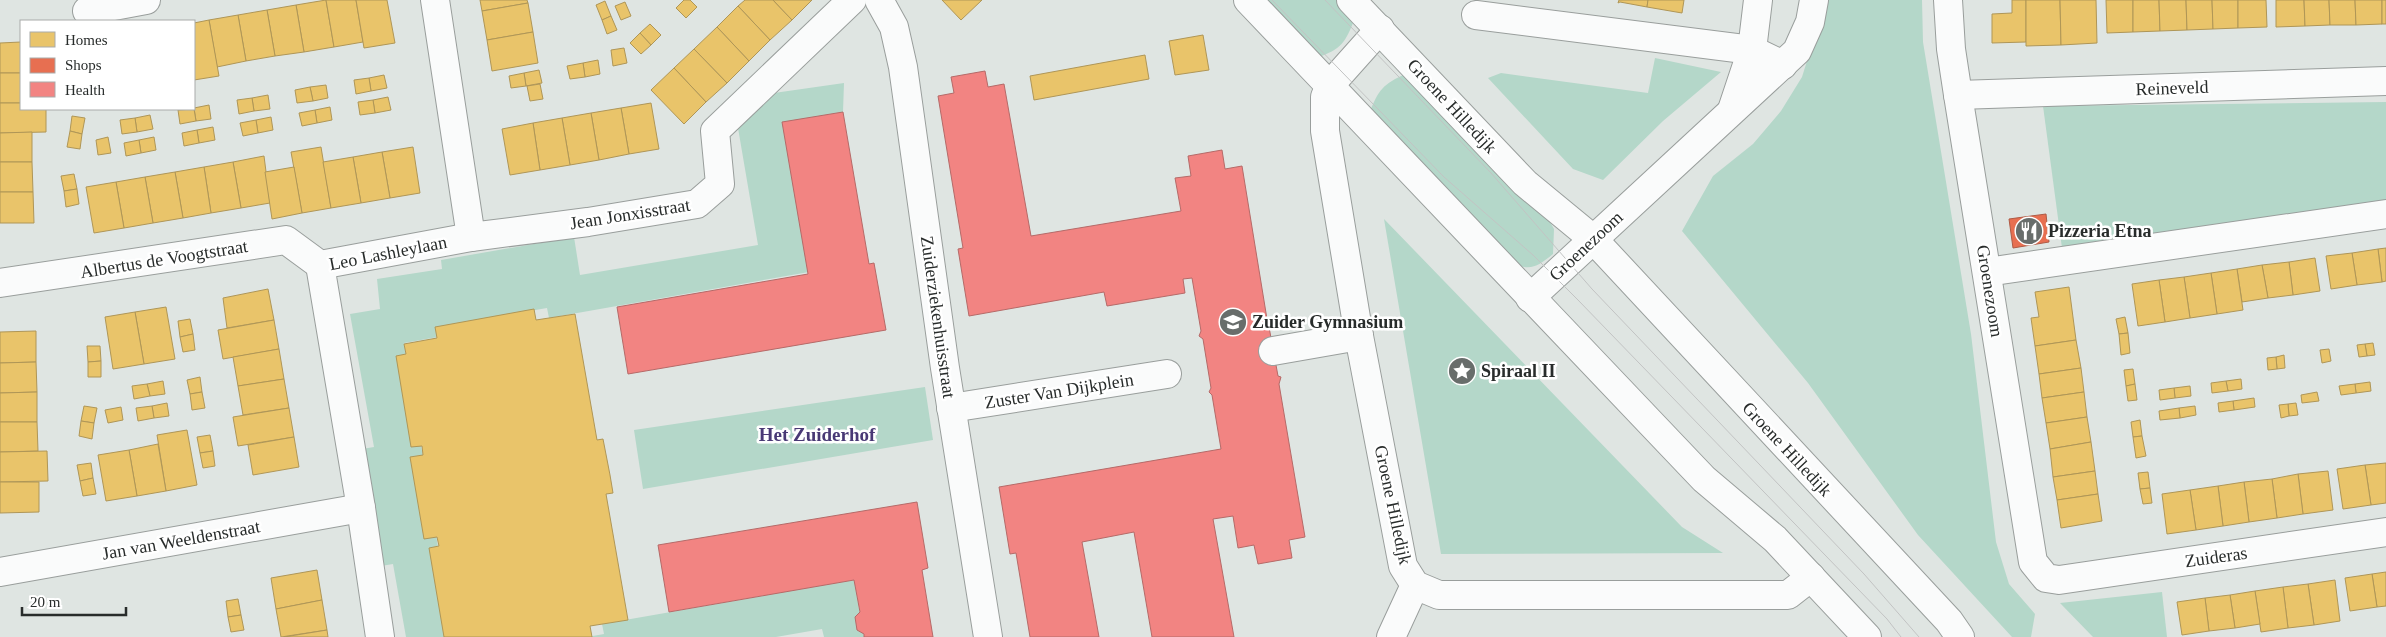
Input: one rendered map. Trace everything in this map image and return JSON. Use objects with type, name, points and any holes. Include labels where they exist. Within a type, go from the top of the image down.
[{"type":"street","points":[[87,11],[146,0]]},
{"type":"street","name":"Leo Lashleylaan","points":[[380,637],[361,508],[320,265],[471,237],[436,0]]},
{"type":"street","name":"Jean Jonxisstraat","points":[[471,237],[588,222],[697,204],[720,184],[715,131],[852,0]]},
{"type":"street","name":"Zuiderziekenhuisstraat","points":[[879,0],[894,27],[903,68],[951,408],[988,637]]},
{"type":"street","points":[[1248,0],[1704,479],[1775,539],[1867,637]]},
{"type":"street","name":"Groene Hilledijk","points":[[1351,0],[1525,183],[1593,239],[1949,621],[1960,637]]},
{"type":"street","name":"Groenezoom","points":[[1731,114],[1752,50],[1758,0]]},
{"type":"street","name":"Groenezoom","points":[[1530,298],[1797,52],[1810,22],[1814,0]]},
{"type":"street","name":"Groenezoom","points":[[1948,0],[1951,49],[2033,562],[2046,578]]},
{"type":"street","points":[[1476,14],[1752,50],[1783,65]]},
{"type":"street","points":[[1330,85],[1380,29]]},
{"type":"street","name":"Reineveld","points":[[1958,94],[2386,81]]},
{"type":"street","name":"Groene Hilledijk","points":[[1330,85],[1326,97],[1324,131],[1359,336],[1402,566],[1415,585],[1439,595],[1788,595],[1811,577]]},
{"type":"street","points":[[1987,272],[2386,214]]},
{"type":"street","name":"Albertus de Voogtstraat","points":[[0,283],[286,240],[320,265]]},
{"type":"street","points":[[1273,351],[1359,336]]},
{"type":"street","name":"Zuster Van Dijkplein","points":[[951,408],[1167,374]]},
{"type":"street","name":"Jan van Weeldenstraat","points":[[0,572],[361,508]]},
{"type":"street","name":"Zuideras","points":[[2046,578],[2059,580],[2386,532]]},
{"type":"street","points":[[1390,637],[1415,585]]},
{"type":"green space","points":[[1260,0],[1338,0],[1355,18],[1341,44],[1332,51],[1316,58]]},
{"type":"green space","points":[[1815,0],[1922,0],[1923,42],[1971,334],[1996,542],[2009,584],[2035,614],[2031,637],[2012,637],[1918,535],[1808,383],[1682,231],[1713,176],[1753,144],[1781,111],[1802,77],[1812,45]]},
{"type":"green space","points":[[1655,58],[1721,72],[1663,121],[1603,180],[1573,169],[1488,78],[1501,73],[1648,93]]},
{"type":"green space","points":[[1407,73],[1549,220],[1554,229],[1553,254],[1548,258],[1530,267],[1513,264],[1369,114],[1382,89]]},
{"type":"green space","points":[[844,83],[843,112],[783,123],[809,272],[549,318],[547,308],[459,323],[460,333],[404,343],[453,637],[406,637],[393,564],[381,566],[362,449],[374,447],[350,314],[380,309],[377,279],[442,269],[441,260],[574,237],[580,275],[758,245],[738,128],[774,93]]},
{"type":"green space","points":[[2386,102],[2386,200],[2062,248],[2043,106]]},
{"type":"green space","points":[[1384,219],[1682,527],[1723,553],[1441,554]]},
{"type":"green space","points":[[925,387],[933,440],[643,489],[634,430]]},
{"type":"green space","points":[[854,580],[864,637],[824,637],[822,629],[776,637],[587,637],[604,634],[602,624]]},
{"type":"green space","points":[[2162,592],[2167,637],[2093,637],[2060,603]]},
{"type":"building: Homes","points":[[326,0],[334,47],[304,52],[296,5]]},
{"type":"building: Homes","points":[[326,0],[356,0],[363,42],[334,47]]},
{"type":"building: Homes","points":[[356,0],[387,0],[395,43],[364,48]]},
{"type":"building: Homes","points":[[480,0],[527,0],[528,3],[482,11]]},
{"type":"building: Homes","points":[[684,0],[690,0],[697,7],[686,18],[676,8]]},
{"type":"building: Homes","points":[[745,0],[773,0],[792,20],[770,40],[738,6]]},
{"type":"building: Homes","points":[[773,0],[812,0],[792,20]]},
{"type":"building: Homes","points":[[942,0],[982,0],[961,20]]},
{"type":"building: Homes","points":[[1619,0],[1648,0],[1647,7],[1618,3]]},
{"type":"building: Homes","points":[[1648,0],[1684,0],[1682,13],[1647,7]]},
{"type":"building: Homes","points":[[2012,0],[2026,0],[2026,42],[1992,43],[1992,14],[2012,13]]},
{"type":"building: Homes","points":[[2026,0],[2060,0],[2061,45],[2026,46]]},
{"type":"building: Homes","points":[[2060,0],[2096,0],[2097,43],[2061,45]]},
{"type":"building: Homes","points":[[2106,0],[2133,0],[2133,32],[2107,33]]},
{"type":"building: Homes","points":[[2133,0],[2159,0],[2160,31],[2133,32]]},
{"type":"building: Homes","points":[[2159,0],[2186,0],[2187,30],[2160,31]]},
{"type":"building: Homes","points":[[2186,0],[2212,0],[2213,29],[2187,30]]},
{"type":"building: Homes","points":[[2212,0],[2238,0],[2238,28],[2213,29]]},
{"type":"building: Homes","points":[[2238,0],[2266,0],[2267,27],[2238,28]]},
{"type":"building: Homes","points":[[2276,0],[2304,0],[2305,26],[2276,27]]},
{"type":"building: Homes","points":[[2304,0],[2329,0],[2330,25],[2305,26]]},
{"type":"building: Homes","points":[[2329,0],[2355,0],[2356,25],[2330,25]]},
{"type":"building: Homes","points":[[2355,0],[2382,0],[2382,24],[2356,25]]},
{"type":"building: Homes","points":[[2382,0],[2386,0],[2386,24],[2382,24]]},
{"type":"building: Homes","points":[[605,1],[611,16],[602,20],[596,5]]},
{"type":"building: Homes","points":[[625,2],[631,16],[621,20],[615,6]]},
{"type":"building: Homes","points":[[528,3],[533,32],[487,40],[482,11]]},
{"type":"building: Homes","points":[[296,5],[304,52],[275,56],[267,10]]},
{"type":"building: Homes","points":[[738,6],[770,40],[749,61],[717,27]]},
{"type":"building: Homes","points":[[267,10],[275,56],[246,61],[238,15]]},
{"type":"building: Homes","points":[[238,15],[246,61],[217,67],[209,20]]},
{"type":"building: Homes","points":[[611,16],[617,30],[607,34],[602,20]]},
{"type":"building: Homes","points":[[209,20],[219,76],[195,80],[195,23]]},
{"type":"building: Homes","points":[[650,24],[661,35],[651,45],[640,33]]},
{"type":"building: Homes","points":[[717,27],[749,61],[727,83],[694,49]]},
{"type":"building: Homes","points":[[533,32],[538,63],[492,71],[487,40]]},
{"type":"building: Homes","points":[[640,33],[651,45],[641,54],[630,43]]},
{"type":"building: Homes","points":[[1203,35],[1209,70],[1175,75],[1169,41]]},
{"type":"building: Homes","points":[[20,42],[20,73],[0,73],[0,43]]},
{"type":"building: Homes","points":[[624,48],[627,63],[613,66],[611,50]]},
{"type":"building: Homes","points":[[694,49],[727,83],[706,102],[674,68]]},
{"type":"building: Homes","points":[[1145,55],[1149,79],[1034,100],[1030,76]]},
{"type":"building: Homes","points":[[598,60],[600,74],[585,77],[583,63]]},
{"type":"building: Homes","points":[[583,63],[585,77],[570,79],[567,66]]},
{"type":"building: Homes","points":[[674,68],[706,102],[684,124],[651,90]]},
{"type":"building: Homes","points":[[539,70],[542,83],[526,86],[524,73]]},
{"type":"building: Homes","points":[[0,73],[20,73],[20,103],[0,103]]},
{"type":"building: Homes","points":[[524,73],[526,86],[511,88],[509,76]]},
{"type":"building: Homes","points":[[384,75],[387,88],[371,91],[369,78]]},
{"type":"building: Homes","points":[[369,78],[371,91],[356,94],[354,80]]},
{"type":"building: Homes","points":[[540,84],[543,99],[530,101],[527,86]]},
{"type":"building: Homes","points":[[326,85],[328,98],[313,101],[310,87]]},
{"type":"building: Homes","points":[[310,87],[313,101],[297,103],[295,90]]},
{"type":"building: Homes","points":[[268,95],[270,109],[254,111],[252,98]]},
{"type":"building: Homes","points":[[388,97],[391,110],[375,113],[373,100]]},
{"type":"building: Homes","points":[[252,98],[254,111],[239,114],[237,100]]},
{"type":"building: Homes","points":[[373,100],[375,113],[360,115],[358,102]]},
{"type":"building: Homes","points":[[0,103],[20,103],[20,110],[46,110],[46,132],[0,133]]},
{"type":"building: Homes","points":[[651,103],[659,149],[629,154],[621,108]]},
{"type":"building: Homes","points":[[209,105],[211,119],[196,121],[195,108]]},
{"type":"building: Homes","points":[[330,107],[332,120],[317,123],[315,110]]},
{"type":"building: Homes","points":[[621,108],[629,154],[599,160],[591,113]]},
{"type":"building: Homes","points":[[178,110],[194,110],[196,121],[180,124]]},
{"type":"building: Homes","points":[[315,110],[317,123],[302,126],[299,113]]},
{"type":"building: Homes","points":[[591,113],[599,160],[570,165],[562,118]]},
{"type":"building: Homes","points":[[150,115],[153,129],[137,132],[135,118]]},
{"type":"building: Homes","points":[[72,116],[85,118],[82,134],[70,131]]},
{"type":"building: Homes","points":[[271,117],[273,130],[258,133],[256,120]]},
{"type":"building: Homes","points":[[135,118],[137,132],[122,134],[120,120]]},
{"type":"building: Homes","points":[[562,118],[570,165],[540,170],[533,123]]},
{"type":"building: Homes","points":[[256,120],[258,133],[243,136],[240,123]]},
{"type":"building: Homes","points":[[533,123],[540,170],[510,175],[502,129]]},
{"type":"building: Homes","points":[[213,127],[215,140],[199,143],[197,130]]},
{"type":"building: Homes","points":[[197,130],[199,143],[184,146],[182,133]]},
{"type":"building: Homes","points":[[70,131],[82,134],[80,149],[67,147]]},
{"type":"building: Homes","points":[[32,132],[32,162],[0,162],[0,133]]},
{"type":"building: Homes","points":[[108,137],[111,153],[98,155],[96,140]]},
{"type":"building: Homes","points":[[154,137],[156,150],[141,153],[139,140]]},
{"type":"building: Homes","points":[[139,140],[141,153],[126,156],[124,143]]},
{"type":"building: Homes","points":[[321,147],[331,208],[302,213],[291,152]]},
{"type":"building: Homes","points":[[413,147],[420,193],[390,198],[382,152]]},
{"type":"building: Homes","points":[[382,152],[390,198],[361,203],[353,157]]},
{"type":"building: Homes","points":[[264,156],[270,203],[241,208],[233,162]]},
{"type":"building: Homes","points":[[353,157],[361,203],[331,208],[323,162]]},
{"type":"building: Homes","points":[[0,162],[32,162],[33,192],[0,192]]},
{"type":"building: Homes","points":[[233,162],[241,208],[211,213],[204,167]]},
{"type":"building: Homes","points":[[204,167],[211,213],[183,218],[175,172]]},
{"type":"building: Homes","points":[[294,167],[302,213],[272,219],[265,172]]},
{"type":"building: Homes","points":[[175,172],[183,218],[153,223],[145,177]]},
{"type":"building: Homes","points":[[74,174],[77,189],[64,191],[61,176]]},
{"type":"building: Homes","points":[[145,177],[153,223],[124,228],[116,182]]},
{"type":"building: Homes","points":[[116,182],[124,228],[94,233],[86,187]]},
{"type":"building: Homes","points":[[77,189],[79,204],[66,207],[64,191]]},
{"type":"building: Homes","points":[[0,192],[33,192],[34,223],[0,223]]},
{"type":"building: Homes","points":[[2386,248],[2386,281],[2382,282],[2378,249]]},
{"type":"building: Homes","points":[[2378,249],[2382,282],[2357,285],[2352,253]]},
{"type":"building: Homes","points":[[2352,253],[2357,285],[2331,289],[2326,256]]},
{"type":"building: Homes","points":[[2315,258],[2320,291],[2293,295],[2289,262]]},
{"type":"building: Homes","points":[[2289,262],[2293,295],[2268,298],[2262,265]]},
{"type":"building: Homes","points":[[2262,265],[2268,298],[2242,302],[2237,269]]},
{"type":"building: Homes","points":[[2237,269],[2243,310],[2217,314],[2211,273]]},
{"type":"building: Homes","points":[[2211,273],[2217,314],[2190,318],[2184,277]]},
{"type":"building: Homes","points":[[2184,277],[2190,318],[2165,322],[2159,280]]},
{"type":"building: Homes","points":[[2159,280],[2165,322],[2138,326],[2132,284]]},
{"type":"building: Homes","points":[[2069,287],[2076,340],[2035,346],[2031,318],[2039,317],[2035,292]]},
{"type":"building: Homes","points":[[268,289],[274,320],[227,328],[223,298]]},
{"type":"building: Homes","points":[[166,307],[175,359],[144,364],[135,312]]},
{"type":"building: Homes","points":[[534,309],[536,320],[575,314],[597,440],[603,439],[610,475],[613,493],[606,494],[628,620],[590,626],[592,637],[444,637],[429,548],[439,546],[437,537],[424,539],[410,457],[423,455],[422,446],[411,447],[396,356],[406,354],[404,344],[437,338],[435,327]]},
{"type":"building: Homes","points":[[135,312],[144,364],[113,369],[105,317]]},
{"type":"building: Homes","points":[[2125,317],[2128,333],[2119,334],[2116,319]]},
{"type":"building: Homes","points":[[190,319],[193,334],[180,337],[178,321]]},
{"type":"building: Homes","points":[[274,320],[279,349],[223,359],[218,330]]},
{"type":"building: Homes","points":[[36,331],[36,362],[0,363],[0,332]]},
{"type":"building: Homes","points":[[2128,333],[2130,353],[2121,355],[2119,334]]},
{"type":"building: Homes","points":[[193,334],[195,350],[183,352],[180,337]]},
{"type":"building: Homes","points":[[2076,340],[2081,368],[2039,374],[2035,346]]},
{"type":"building: Homes","points":[[2373,343],[2375,355],[2367,356],[2365,344]]},
{"type":"building: Homes","points":[[2365,344],[2367,356],[2359,357],[2357,345]]},
{"type":"building: Homes","points":[[87,346],[100,346],[101,361],[88,362]]},
{"type":"building: Homes","points":[[279,349],[284,379],[238,386],[233,357]]},
{"type":"building: Homes","points":[[2329,349],[2331,361],[2322,363],[2320,350]]},
{"type":"building: Homes","points":[[2284,355],[2285,368],[2277,369],[2276,357]]},
{"type":"building: Homes","points":[[2276,357],[2277,369],[2268,370],[2267,358]]},
{"type":"building: Homes","points":[[101,361],[101,377],[88,377],[88,362]]},
{"type":"building: Homes","points":[[36,362],[37,392],[0,393],[0,363]]},
{"type":"building: Homes","points":[[2081,368],[2084,392],[2042,398],[2039,374]]},
{"type":"building: Homes","points":[[2133,369],[2135,384],[2126,386],[2124,370]]},
{"type":"building: Homes","points":[[200,377],[202,392],[190,394],[187,380]]},
{"type":"building: Homes","points":[[284,379],[289,408],[243,415],[238,386]]},
{"type":"building: Homes","points":[[2241,379],[2242,389],[2228,391],[2226,381]]},
{"type":"building: Homes","points":[[163,381],[165,394],[150,396],[147,384]]},
{"type":"building: Homes","points":[[2226,381],[2228,391],[2212,393],[2211,383]]},
{"type":"building: Homes","points":[[2370,382],[2371,391],[2356,393],[2355,384]]},
{"type":"building: Homes","points":[[147,384],[150,396],[134,399],[132,386]]},
{"type":"building: Homes","points":[[2135,384],[2137,400],[2128,401],[2126,386]]},
{"type":"building: Homes","points":[[2355,384],[2356,393],[2341,395],[2339,386]]},
{"type":"building: Homes","points":[[2190,386],[2191,396],[2175,398],[2174,388]]},
{"type":"building: Homes","points":[[2174,388],[2175,398],[2160,400],[2159,390]]},
{"type":"building: Homes","points":[[37,392],[37,422],[0,422],[0,393]]},
{"type":"building: Homes","points":[[202,392],[205,408],[192,410],[190,394]]},
{"type":"building: Homes","points":[[2084,392],[2087,417],[2046,423],[2042,398]]},
{"type":"building: Homes","points":[[2317,392],[2319,401],[2302,403],[2301,395]]},
{"type":"building: Homes","points":[[2254,398],[2255,407],[2234,410],[2233,401]]},
{"type":"building: Homes","points":[[2233,401],[2234,410],[2219,412],[2218,403]]},
{"type":"building: Homes","points":[[167,403],[169,416],[154,418],[152,406]]},
{"type":"building: Homes","points":[[2296,403],[2298,415],[2289,416],[2288,404]]},
{"type":"building: Homes","points":[[2288,404],[2289,416],[2281,418],[2279,405]]},
{"type":"building: Homes","points":[[84,406],[97,408],[94,423],[81,421]]},
{"type":"building: Homes","points":[[152,406],[154,418],[138,421],[136,408]]},
{"type":"building: Homes","points":[[2195,406],[2196,415],[2180,418],[2179,408]]},
{"type":"building: Homes","points":[[121,407],[123,420],[108,423],[105,410]]},
{"type":"building: Homes","points":[[289,408],[294,437],[238,446],[233,417]]},
{"type":"building: Homes","points":[[2179,408],[2180,418],[2160,420],[2159,411]]},
{"type":"building: Homes","points":[[2087,417],[2091,442],[2050,449],[2046,423]]},
{"type":"building: Homes","points":[[2140,420],[2142,436],[2133,437],[2131,422]]},
{"type":"building: Homes","points":[[81,421],[94,423],[92,439],[79,436]]},
{"type":"building: Homes","points":[[0,422],[37,422],[38,451],[0,452]]},
{"type":"building: Homes","points":[[187,430],[197,485],[166,491],[157,435]]},
{"type":"building: Homes","points":[[210,435],[213,451],[200,453],[197,437]]},
{"type":"building: Homes","points":[[2142,436],[2146,456],[2136,458],[2133,437]]},
{"type":"building: Homes","points":[[294,437],[299,467],[253,475],[248,445]]},
{"type":"building: Homes","points":[[2091,442],[2095,471],[2053,477],[2050,449]]},
{"type":"building: Homes","points":[[158,444],[166,491],[137,496],[129,450]]},
{"type":"building: Homes","points":[[129,450],[137,496],[106,501],[98,455]]},
{"type":"building: Homes","points":[[47,451],[48,481],[0,482],[0,452]]},
{"type":"building: Homes","points":[[213,451],[215,466],[203,468],[200,453]]},
{"type":"building: Homes","points":[[91,463],[93,478],[80,481],[77,465]]},
{"type":"building: Homes","points":[[2386,463],[2386,503],[2371,505],[2365,465]]},
{"type":"building: Homes","points":[[2365,465],[2371,505],[2343,509],[2337,469]]},
{"type":"building: Homes","points":[[2095,471],[2098,494],[2057,500],[2053,477]]},
{"type":"building: Homes","points":[[2328,471],[2333,510],[2303,514],[2298,474]]},
{"type":"building: Homes","points":[[2148,472],[2150,488],[2140,489],[2138,473]]},
{"type":"building: Homes","points":[[2298,474],[2303,514],[2277,518],[2272,479]]},
{"type":"building: Homes","points":[[93,478],[96,494],[83,496],[80,481]]},
{"type":"building: Homes","points":[[2272,479],[2277,518],[2249,522],[2244,482]]},
{"type":"building: Homes","points":[[0,482],[39,482],[39,512],[0,513]]},
{"type":"building: Homes","points":[[2244,482],[2249,522],[2223,526],[2218,486]]},
{"type":"building: Homes","points":[[2218,486],[2223,526],[2196,530],[2190,490]]},
{"type":"building: Homes","points":[[2150,488],[2152,503],[2143,504],[2140,489]]},
{"type":"building: Homes","points":[[2190,490],[2196,530],[2167,534],[2162,494]]},
{"type":"building: Homes","points":[[2098,494],[2102,521],[2061,528],[2057,500]]},
{"type":"building: Homes","points":[[317,570],[322,600],[276,609],[271,578]]},
{"type":"building: Homes","points":[[2386,572],[2386,606],[2377,607],[2372,574]]},
{"type":"building: Homes","points":[[2372,574],[2377,607],[2350,611],[2345,578]]},
{"type":"building: Homes","points":[[2335,580],[2340,621],[2314,625],[2308,584]]},
{"type":"building: Homes","points":[[2308,584],[2314,625],[2288,628],[2283,587]]},
{"type":"building: Homes","points":[[2283,587],[2288,628],[2261,632],[2255,591]]},
{"type":"building: Homes","points":[[2255,591],[2260,624],[2235,628],[2230,595]]},
{"type":"building: Homes","points":[[2230,595],[2235,628],[2209,631],[2205,598]]},
{"type":"building: Homes","points":[[2205,598],[2209,631],[2182,635],[2177,602]]},
{"type":"building: Homes","points":[[238,599],[241,615],[228,617],[226,601]]},
{"type":"building: Homes","points":[[322,600],[327,630],[281,637],[276,609]]},
{"type":"building: Homes","points":[[241,615],[244,630],[231,632],[228,617]]},
{"type":"building: Homes","points":[[327,630],[328,637],[284,637]]},
{"type":"building: Shops","name":"Pizzeria Etna","points":[[2046,214],[2049,242],[2013,248],[2009,219]]},
{"type":"building: Health","points":[[985,71],[988,87],[1004,84],[1031,236],[1181,211],[1175,178],[1191,176],[1188,156],[1222,150],[1225,169],[1242,166],[1267,319],[1272,324],[1269,327],[1278,376],[1281,377],[1279,384],[1305,537],[1289,540],[1292,558],[1258,564],[1254,545],[1238,548],[1233,516],[1213,519],[1234,637],[1152,637],[1134,532],[1082,542],[1099,637],[1030,637],[1016,553],[1010,554],[999,487],[1221,449],[1212,395],[1209,392],[1211,388],[1203,339],[1199,336],[1201,331],[1192,278],[1183,279],[1185,293],[1107,306],[1104,292],[969,316],[958,249],[963,248],[938,96],[954,93],[951,77]]},
{"type":"building: Health","points":[[843,112],[869,264],[874,263],[886,330],[628,374],[617,307],[808,274],[782,122]]},
{"type":"building: Health","points":[[917,502],[928,568],[922,570],[933,637],[864,637],[864,634],[857,630],[855,617],[860,612],[854,580],[669,612],[658,545]]},
{"type":"tram line","points":[[1272,0],[1444,177],[1533,255],[1578,300],[1887,619],[1901,637]]},
{"type":"tram line","points":[[1325,0],[1491,173],[1592,289],[1864,574],[1919,637]]},
{"type":"place","name":"Pizzeria Etna","points":[[2029,231]]},
{"type":"place","name":"Zuider Gymnasium","points":[[1233,322]]},
{"type":"place","name":"Spiraal II","points":[[1462,371]]},
{"type":"district","name":"Het Zuiderhof","points":[[817,434]]}]
